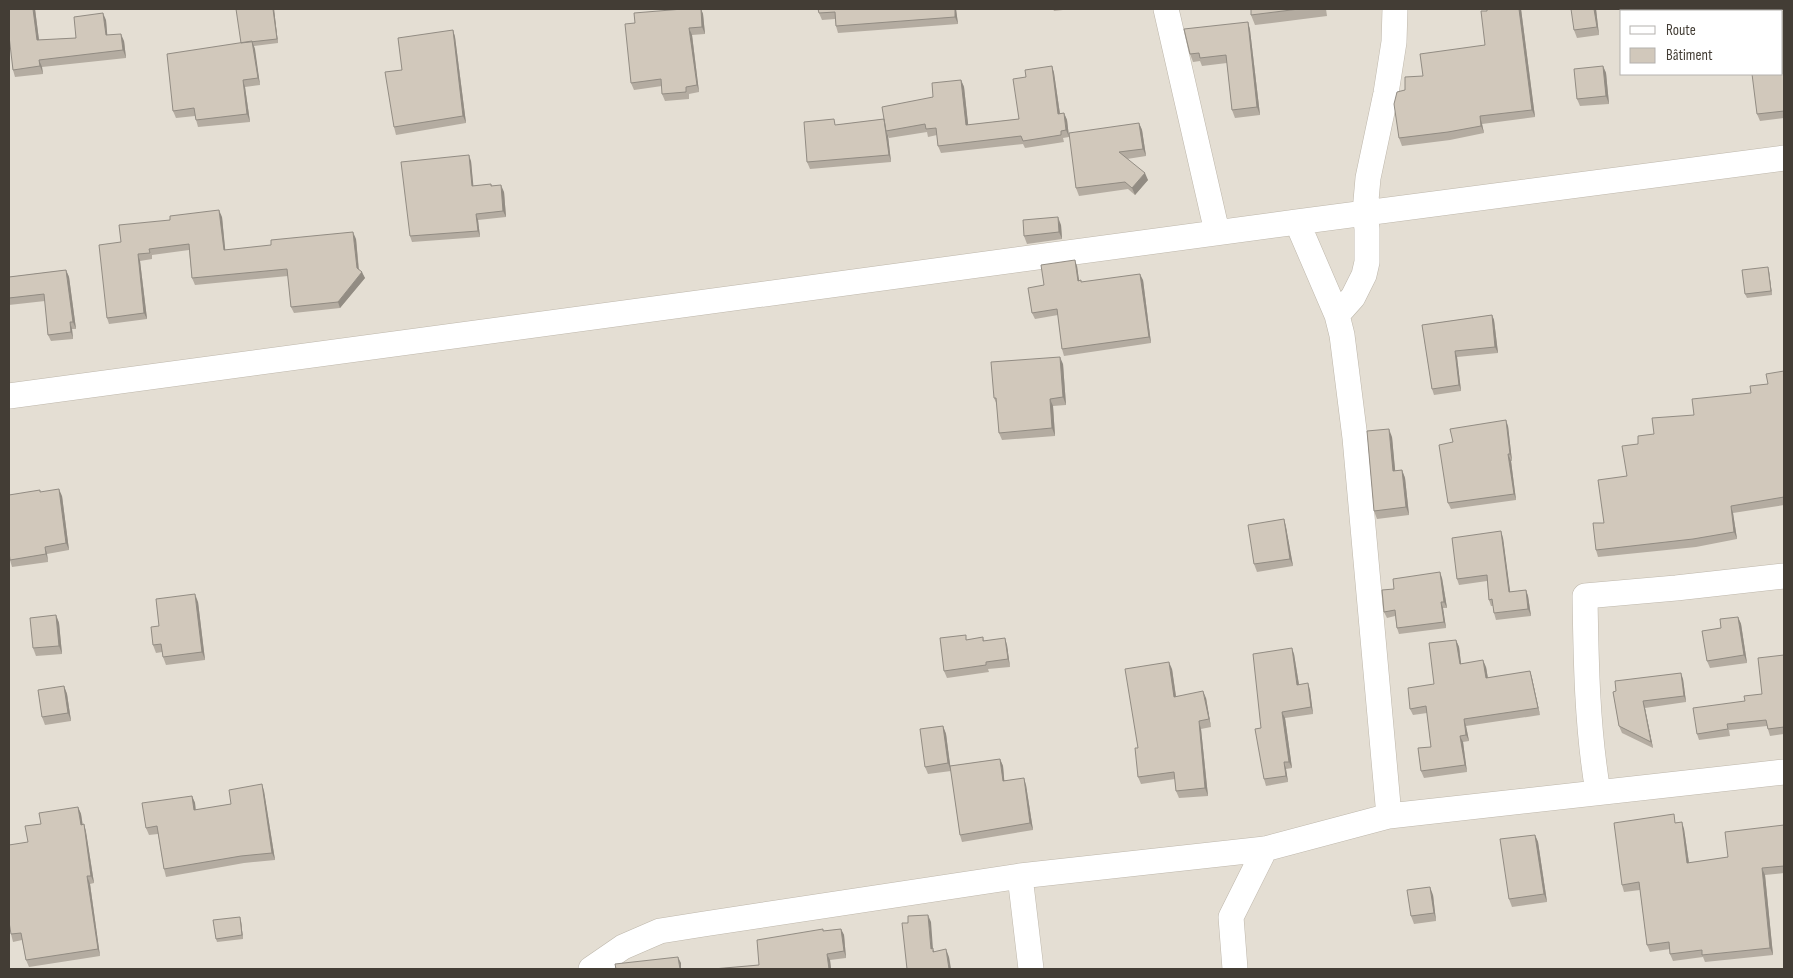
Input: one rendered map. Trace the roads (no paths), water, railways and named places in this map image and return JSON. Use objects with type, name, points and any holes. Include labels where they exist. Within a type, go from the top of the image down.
[{"type":"street","points":[[1166,9],[1217,232]]},
{"type":"street","points":[[1337,316],[1353,297],[1364,275],[1367,262],[1368,247],[1365,212],[1368,178],[1386,93],[1394,42],[1396,9]]},
{"type":"street","points":[[9,396],[1365,212],[1784,158]]},
{"type":"street","points":[[1297,222],[1337,316],[1342,336],[1355,438],[1389,816]]},
{"type":"street","points":[[1598,792],[1590,736],[1585,596],[1784,576]]},
{"type":"street","points":[[592,969],[623,947],[660,932],[1020,876],[1265,850],[1389,816],[1784,772]]},
{"type":"street","points":[[1235,969],[1231,917],[1265,850]]},
{"type":"street","points":[[1020,876],[1031,969]]}]
